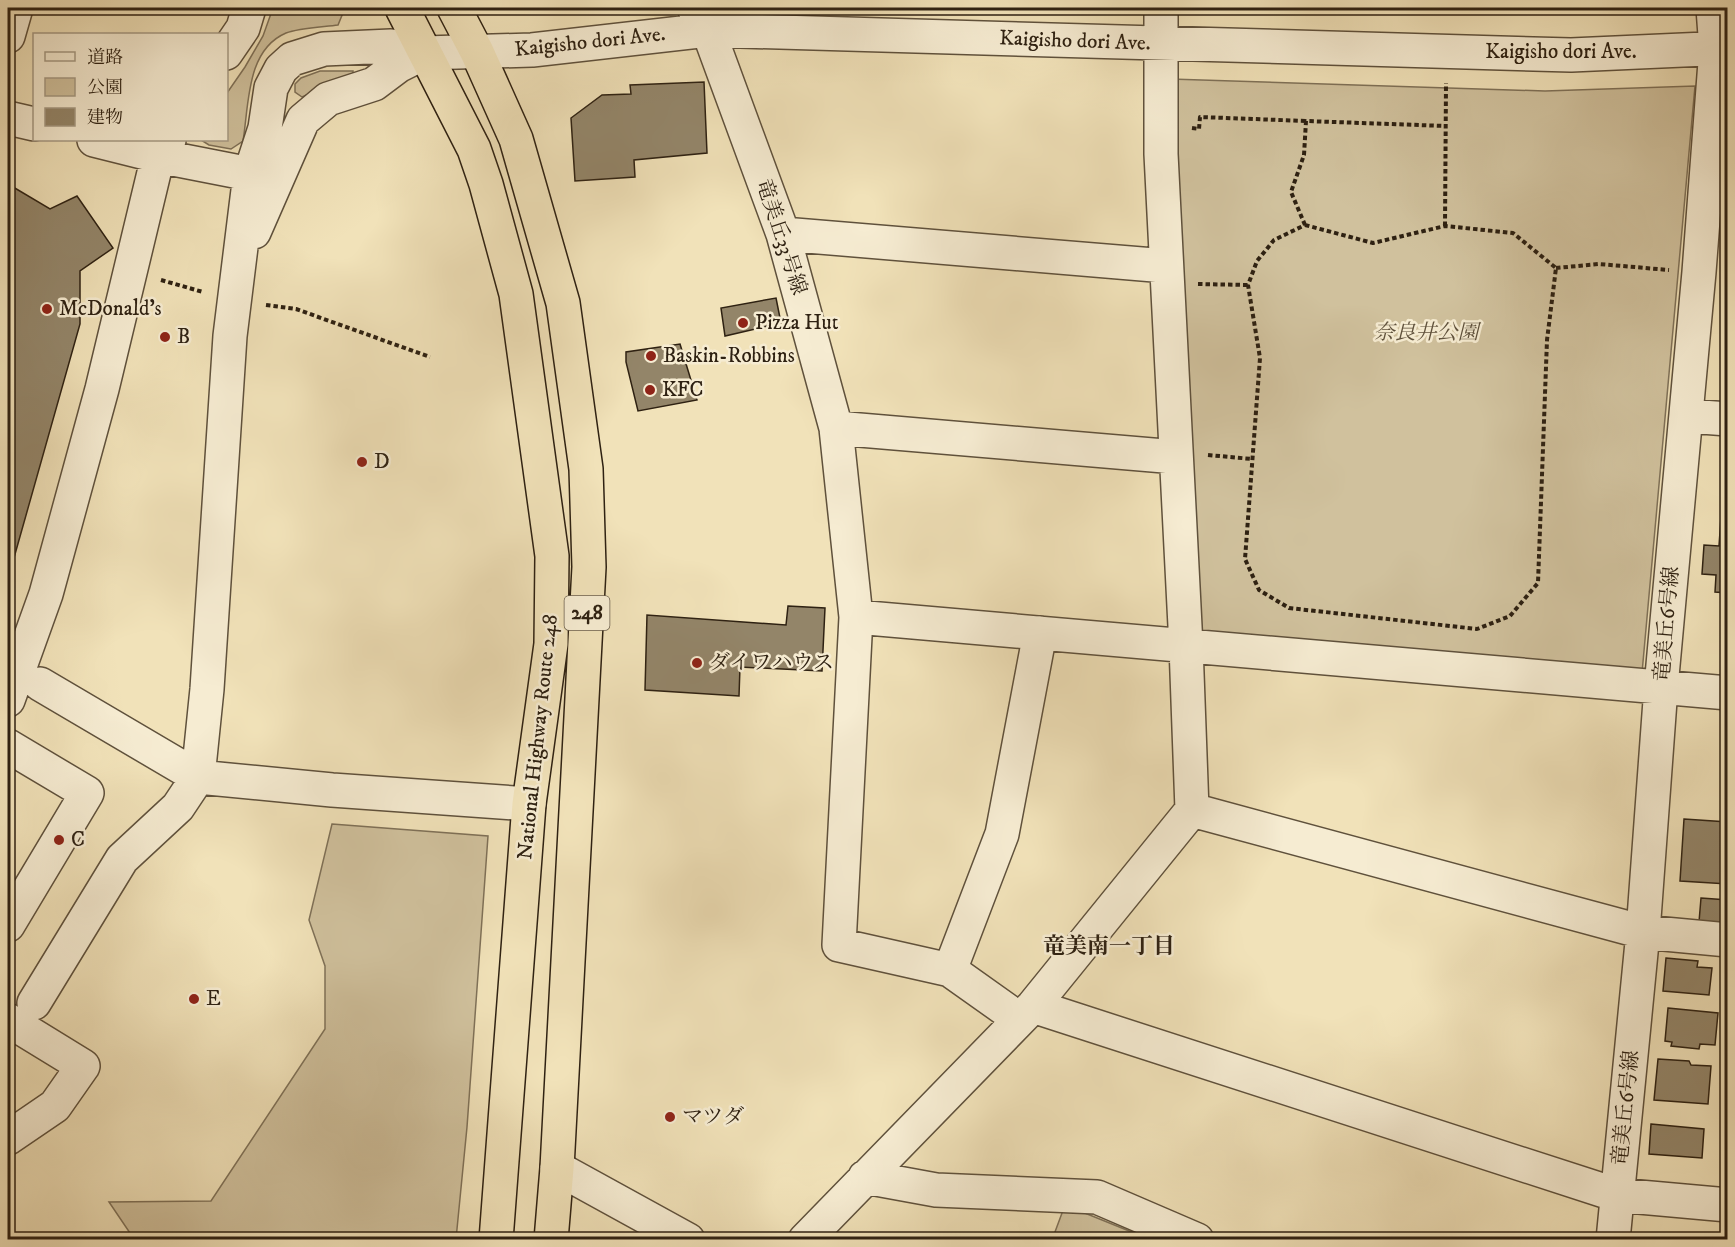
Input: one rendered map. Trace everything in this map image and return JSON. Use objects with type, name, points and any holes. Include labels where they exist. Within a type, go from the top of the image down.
[{"type":"highway","name":"National Highway Route 248","points":[[402,8],[474,149],[486,184],[516,294],[552,556],[551,644],[529,804],[496,1239]]},
{"type":"highway","name":"National Highway Route 248","points":[[454,8],[477,52],[516,139],[563,303],[586,469],[589,567],[557,1168],[551,1239]]},
{"type":"street","points":[[8,36],[15,8]]},
{"type":"street","points":[[806,1239],[1026,1012],[1192,810],[1186,646],[1166,274],[1161,141],[1161,8]]},
{"type":"street","name":"竜美丘6号線","points":[[1613,1239],[1643,932],[1661,687],[1688,416],[1699,272],[1715,235],[1722,49],[1713,8]]},
{"type":"street","name":"Kaigisho dori Ave.","points":[[424,53],[532,50],[701,19],[1161,43],[1571,56],[1722,49]]},
{"type":"street","name":"竜美丘33号線","points":[[701,19],[783,234],[837,428],[856,617],[838,945],[950,970]]},
{"type":"street","points":[[8,1138],[55,1106],[82,1066],[21,1012],[122,859],[178,807],[198,777],[207,689],[230,336],[250,174],[265,128],[271,88],[281,69],[292,59],[324,49],[391,46],[424,53]]},
{"type":"street","points":[[239,266],[303,120],[328,99],[374,84],[398,66],[424,53]]},
{"type":"street","points":[[8,117],[33,124]]},
{"type":"street","points":[[103,141],[164,148],[250,174]]},
{"type":"street","points":[[8,700],[46,594],[164,148]]},
{"type":"street","points":[[783,234],[1166,274]]},
{"type":"street","points":[[1688,416],[1728,419]]},
{"type":"street","points":[[837,428],[1176,455]]},
{"type":"street","points":[[856,617],[1728,693]]},
{"type":"street","points":[[1040,633],[1002,834],[950,970],[1026,1012],[1617,1195],[1728,1204]]},
{"type":"street","points":[[40,684],[198,777],[332,790],[529,804]]},
{"type":"street","points":[[8,746],[87,793],[8,925]]},
{"type":"street","points":[[1192,810],[1643,932],[1728,940]]},
{"type":"street","points":[[557,1168],[688,1239]]},
{"type":"street","points":[[866,1177],[936,1190],[1097,1197],[1197,1239]]},
{"type":"path","points":[[1445,226],[1447,52]]},
{"type":"path","points":[[1161,141],[1188,142],[1191,128],[1199,129],[1200,117],[1446,126]]},
{"type":"path","points":[[1305,225],[1291,192],[1304,155],[1306,121]]},
{"type":"path","points":[[1556,268],[1547,340],[1538,583],[1510,616],[1477,629],[1289,608],[1259,590],[1245,559],[1260,358],[1248,285],[1257,261],[1274,240],[1305,225],[1373,243],[1445,226],[1513,233],[1556,268],[1599,264],[1699,272]]},
{"type":"path","points":[[132,272],[234,300],[296,309],[430,357]]},
{"type":"path","points":[[1166,274],[1248,285]]},
{"type":"path","points":[[1176,455],[1252,459]]},
{"type":"green space","points":[[273,8],[345,8],[338,25],[291,31],[273,41],[263,52],[256,65],[249,95],[243,141],[231,149],[209,145],[203,141],[228,141],[228,92],[263,36]]},
{"type":"green space","points":[[320,71],[353,71],[353,75],[302,97],[295,92],[295,84],[301,78]]},
{"type":"green space","name":"奈良井公園","points":[[1170,79],[1545,91],[1695,86],[1642,673],[1194,636]]},
{"type":"green space","points":[[332,824],[488,836],[467,1127],[456,1239],[134,1239],[109,1202],[211,1201],[325,1029],[325,966],[309,920]]},
{"type":"green space","points":[[1065,1205],[1149,1239],[1052,1240]]},
{"type":"building","points":[[704,82],[707,153],[634,160],[635,177],[575,181],[571,118],[602,95],[631,94],[630,85]]},
{"type":"building","points":[[8,184],[50,209],[77,196],[113,248],[80,271],[80,324],[8,579]]},
{"type":"building","points":[[776,298],[781,323],[725,336],[721,308]]},
{"type":"building","points":[[680,344],[697,400],[638,411],[626,362],[626,352]]},
{"type":"building","points":[[1728,498],[1728,593],[1715,592],[1716,575],[1702,574],[1704,545],[1719,546],[1722,503]]},
{"type":"building","points":[[788,606],[825,608],[822,671],[740,667],[739,696],[645,690],[647,615],[786,625]]},
{"type":"building","points":[[1684,819],[1728,822],[1728,884],[1680,881]]},
{"type":"building","points":[[1701,898],[1728,900],[1728,924],[1699,922]]},
{"type":"building","points":[[1666,958],[1698,961],[1697,967],[1712,968],[1709,995],[1663,991]]},
{"type":"building","points":[[1668,1008],[1718,1013],[1715,1045],[1700,1044],[1699,1049],[1671,1046],[1672,1042],[1665,1041]]},
{"type":"building","points":[[1658,1059],[1689,1061],[1691,1065],[1711,1066],[1708,1104],[1654,1100]]},
{"type":"building","points":[[1651,1124],[1704,1129],[1702,1158],[1649,1154]]},
{"type":"place","name":"McDonald's","points":[[47,309]]},
{"type":"place","name":"Pizza Hut","points":[[743,323]]},
{"type":"place","name":"B","points":[[165,337]]},
{"type":"place","name":"Baskin-Robbins","points":[[651,356]]},
{"type":"place","name":"KFC","points":[[650,390]]},
{"type":"place","name":"D","points":[[362,462]]},
{"type":"place","name":"ダイワハウス","points":[[697,663]]},
{"type":"place","name":"C","points":[[59,840]]},
{"type":"place","name":"E","points":[[194,999]]},
{"type":"place","name":"マツダ","points":[[670,1117]]},
{"type":"district","name":"竜美南一丁目","points":[[1109,946]]}]
